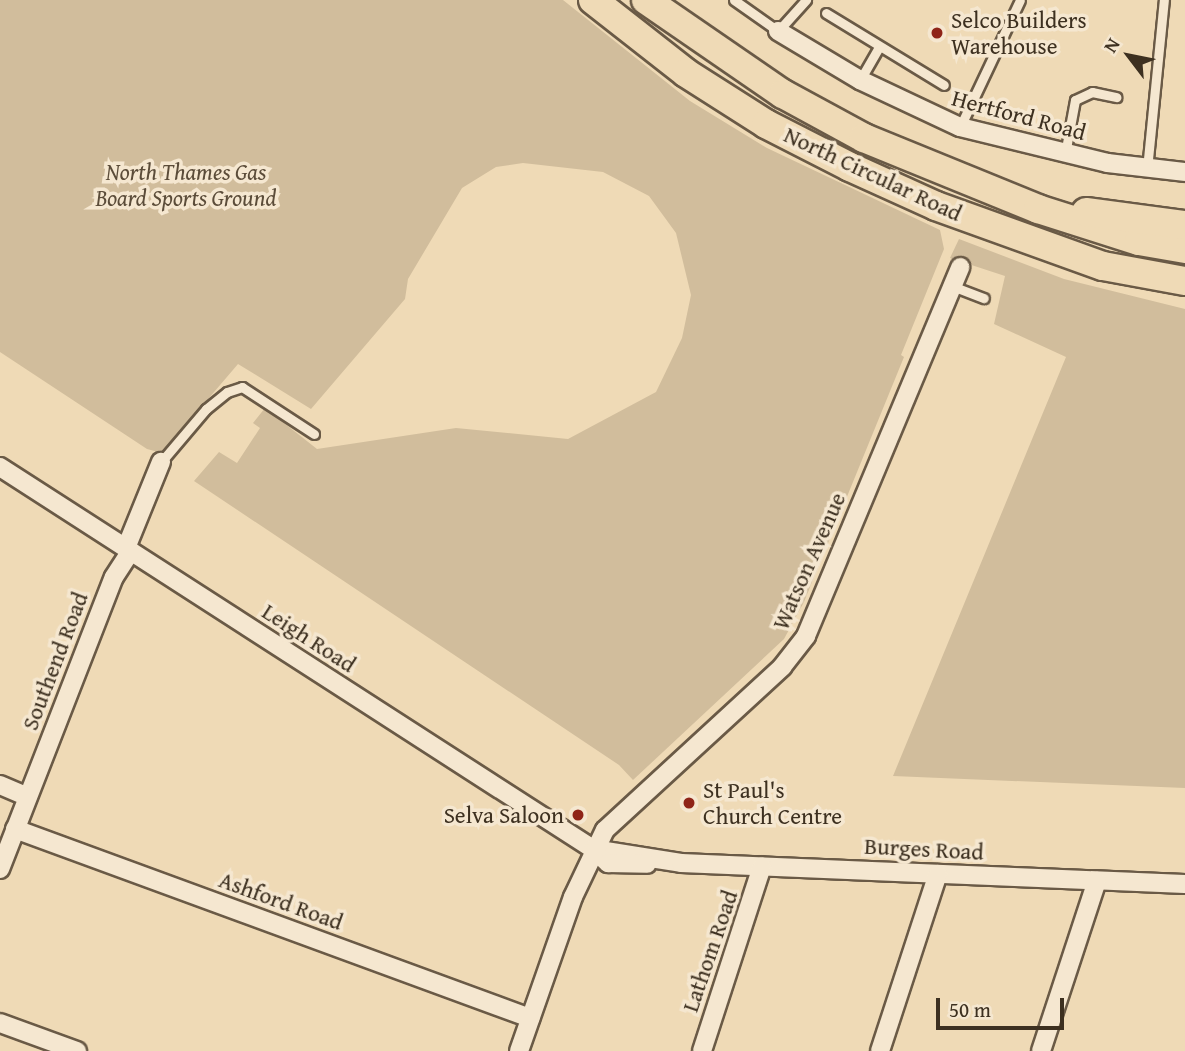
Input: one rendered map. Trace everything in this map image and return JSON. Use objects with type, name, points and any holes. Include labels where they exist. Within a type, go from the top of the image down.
[{"type":"highway","name":"North Circular Road","points":[[593,0],[686,73],[778,130],[936,206],[1103,266],[1185,281]]},
{"type":"highway","name":"North Circular Road","points":[[646,0],[783,94],[864,138],[1038,209],[1139,241],[1185,249]]},
{"type":"highway","points":[[1038,209],[1185,225]]},
{"type":"highway","points":[[1103,266],[1185,290]]},
{"type":"street","name":"Hertford Road","points":[[778,31],[860,80],[960,127],[1065,154],[1147,169],[1185,172]]},
{"type":"street","name":"Watson Avenue","points":[[593,849],[613,822],[782,667],[806,636],[960,267]]},
{"type":"street","name":"Southend Road","points":[[0,869],[161,462]]},
{"type":"street","name":"Leigh Road","points":[[0,467],[593,849]]},
{"type":"street","points":[[0,786],[28,797]]},
{"type":"street","name":"Ashford Road","points":[[15,829],[530,1018]]},
{"type":"street","name":"Burges Road","points":[[593,849],[608,863],[661,861],[1185,884]]},
{"type":"street","points":[[519,1051],[593,849]]},
{"type":"street","name":"Lathom Road","points":[[702,1051],[762,866]]},
{"type":"street","points":[[880,1051],[938,874]]},
{"type":"street","points":[[1041,1051],[1097,881]]},
{"type":"street","points":[[0,1023],[77,1051]]},
{"type":"lane","points":[[734,0],[746,3],[778,31],[806,0]]},
{"type":"lane","points":[[960,127],[1020,0]]},
{"type":"lane","points":[[1147,169],[1164,0]]},
{"type":"lane","points":[[826,13],[944,85]]},
{"type":"lane","points":[[860,80],[879,47]]},
{"type":"lane","points":[[1065,154],[1075,100],[1092,92],[1116,97]]},
{"type":"lane","points":[[952,285],[984,299]]},
{"type":"lane","points":[[161,462],[206,409],[227,392],[242,387],[314,434]]},
{"type":"green space","name":"North Thames Gas Board Sports Ground","points":[[0,0],[563,0],[690,101],[767,148],[940,230],[944,249],[901,355],[904,357],[804,602],[784,639],[633,780],[619,765],[194,481],[219,452],[237,463],[260,428],[253,423],[265,408],[317,449],[456,428],[568,439],[656,392],[682,338],[691,295],[676,233],[649,196],[603,172],[523,163],[496,167],[462,188],[408,279],[405,299],[311,409],[238,364],[162,453],[147,449],[0,352]]},
{"type":"green space","points":[[959,239],[1064,279],[1185,309],[1185,788],[893,776],[1066,357],[994,324],[1005,276],[950,258]]},
{"type":"place","name":"Selco Builders Warehouse","points":[[937,33]]},
{"type":"place","name":"St Paul's Church Centre","points":[[689,803]]},
{"type":"place","name":"Selva Saloon","points":[[578,815]]}]
